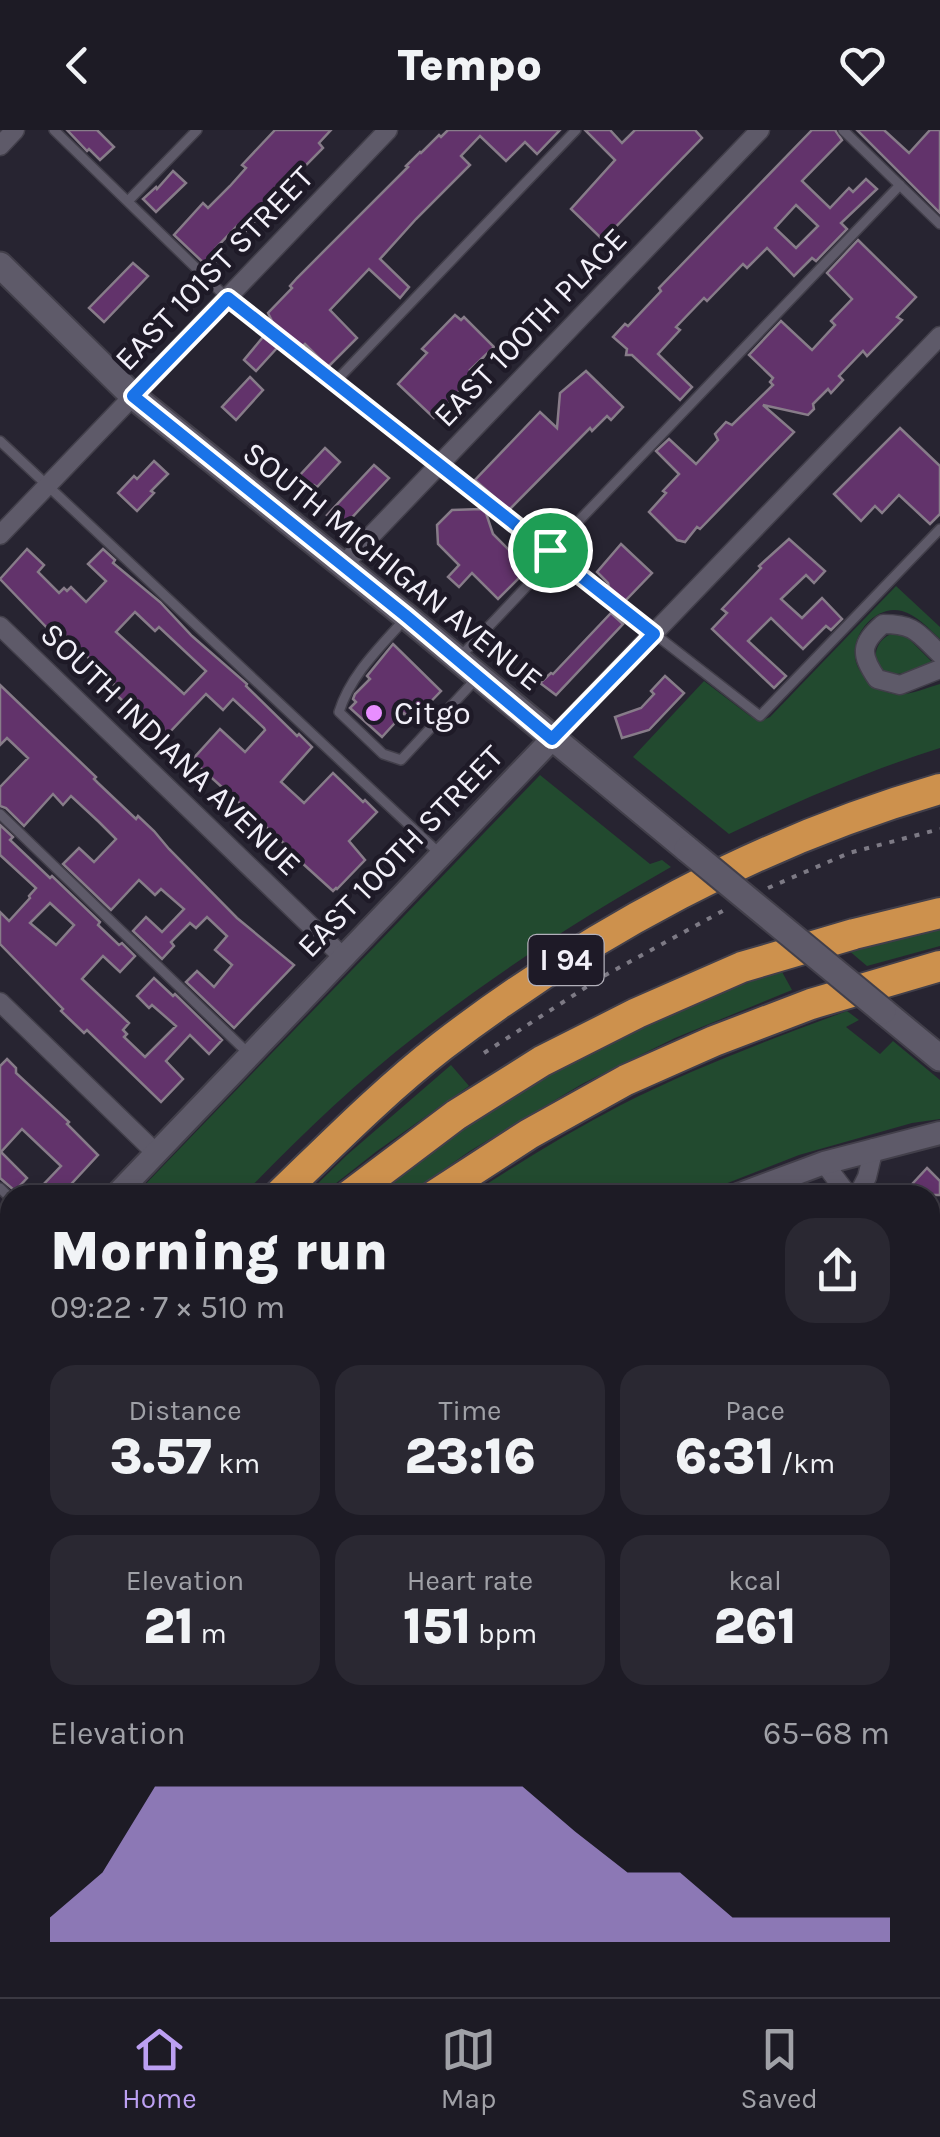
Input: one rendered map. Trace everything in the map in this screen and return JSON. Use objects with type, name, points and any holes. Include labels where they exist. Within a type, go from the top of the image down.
[{"type":"highway","points":[[901,800],[940,777]]},
{"type":"highway","name":"I 94","points":[[289,1185],[369,1108],[440,1048],[594,942],[680,894],[787,842],[940,789]]},
{"type":"highway","points":[[363,1185],[456,1115],[542,1061],[636,1013],[742,967],[940,913]]},
{"type":"highway","points":[[450,1185],[529,1134],[626,1080],[679,1056],[810,1004],[940,966]]},
{"type":"main road","name":"SOUTH MICHIGAN AVENUE","points":[[0,265],[133,396],[406,616],[940,1058]]},
{"type":"street","points":[[0,146],[15,130]]},
{"type":"street","name":"EAST 101ST STREET","points":[[0,535],[388,130]]},
{"type":"street","name":"EAST 100TH PLACE","points":[[343,565],[760,130]]},
{"type":"street","name":"EAST 100TH STREET","points":[[126,1185],[940,336]]},
{"type":"street","points":[[940,654],[911,627],[902,624],[883,624],[868,636],[864,648],[868,665],[878,679],[900,685],[940,669]]},
{"type":"street","name":"SOUTH INDIANA AVENUE","points":[[0,626],[343,957]]},
{"type":"street","points":[[0,1002],[156,1153]]},
{"type":"street","points":[[765,1185],[874,1148],[940,1133]]},
{"type":"street","points":[[862,1185],[874,1148]]},
{"type":"street","points":[[824,1163],[840,1185]]},
{"type":"lane","points":[[54,130],[228,298],[760,716],[940,529]]},
{"type":"lane","points":[[129,200],[197,130]]},
{"type":"lane","points":[[334,383],[576,130]]},
{"type":"lane","points":[[843,130],[940,224]]},
{"type":"lane","points":[[550,550],[900,185]]},
{"type":"lane","points":[[0,441],[440,854]]},
{"type":"lane","points":[[457,660],[543,569]]},
{"type":"lane","points":[[406,616],[344,693],[339,712],[382,754],[401,760],[478,678]]},
{"type":"lane","points":[[0,814],[250,1055]]},
{"type":"path","points":[[760,892],[849,852],[940,830]]},
{"type":"path","points":[[484,1053],[602,977],[726,908]]},
{"type":"green space","points":[[896,586],[940,627],[940,639],[913,616],[890,610],[869,621],[861,632],[856,643],[858,668],[876,687],[894,694],[940,684],[940,748],[833,787],[729,834],[633,757],[704,681],[750,716],[761,721],[770,717]]},
{"type":"green space","points":[[894,633],[907,637],[932,662],[892,674],[879,667],[877,648]]},
{"type":"green space","points":[[540,775],[650,864],[662,860],[671,867],[541,946],[447,1012],[349,1092],[253,1185],[145,1185]]},
{"type":"green space","points":[[940,928],[940,946],[867,966],[847,949]]},
{"type":"green space","points":[[781,970],[792,990],[675,1038],[582,1084],[421,1185],[387,1185],[513,1096],[655,1019]]},
{"type":"green space","points":[[847,1011],[859,1020],[846,1027],[880,1054],[893,1041],[940,1080],[940,1119],[912,1123],[799,1155],[722,1185],[486,1185],[602,1115],[733,1055]]},
{"type":"green space","points":[[451,1065],[469,1086],[334,1185],[316,1185]]},
{"type":"building","points":[[67,130],[97,130],[114,147],[100,160]]},
{"type":"building","points":[[275,130],[331,130],[319,143],[323,148],[244,233],[237,226],[216,248],[223,254],[209,268],[174,235],[203,203],[208,208],[230,186],[246,168],[242,165]]},
{"type":"building","points":[[448,130],[560,130],[537,154],[525,142],[506,161],[480,136],[461,156],[470,165],[380,259],[409,287],[400,298],[369,269],[330,310],[357,338],[328,367],[305,344],[302,347],[274,325],[268,313],[406,166]]},
{"type":"building","points":[[585,130],[610,130],[622,143],[635,130],[695,130],[702,138],[603,240],[571,209],[615,160]]},
{"type":"building","points":[[812,130],[835,130],[842,140],[802,181],[830,208],[849,188],[853,192],[866,179],[877,189],[841,223],[847,229],[816,261],[812,258],[794,276],[767,248],[747,268],[743,264],[676,327],[680,330],[658,354],[692,387],[680,400],[632,355],[626,355],[627,349],[613,337],[661,291],[659,288]],"holes":[[[796,205],[818,226],[796,248],[775,228]]]},
{"type":"building","points":[[857,130],[884,130],[909,153],[930,130],[940,130],[940,213]]},
{"type":"building","points":[[173,171],[186,183],[156,212],[143,199]]},
{"type":"building","points":[[858,240],[916,297],[897,317],[902,320],[867,356],[863,351],[839,376],[843,380],[813,404],[808,415],[763,405],[794,432],[700,529],[697,527],[685,542],[677,540],[649,512],[679,474],[656,451],[669,439],[696,464],[718,440],[715,434],[726,422],[732,425],[773,385],[773,378],[749,355],[781,321],[812,350],[852,299],[827,273]]},
{"type":"building","points":[[133,263],[148,276],[104,322],[89,308]]},
{"type":"building","points":[[455,315],[461,320],[464,317],[494,347],[470,370],[475,374],[434,418],[398,384],[427,353],[422,349]]},
{"type":"building","points":[[263,337],[277,348],[256,371],[244,360]]},
{"type":"building","points":[[586,371],[623,407],[611,420],[607,416],[592,431],[590,428],[509,510],[475,480],[540,412],[557,428],[560,393]]},
{"type":"building","points":[[250,377],[263,390],[236,420],[222,407]]},
{"type":"building","points":[[900,428],[940,466],[940,514],[930,524],[899,495],[882,513],[875,506],[861,521],[834,494]]},
{"type":"building","points":[[325,448],[340,462],[317,487],[312,487],[300,475]]},
{"type":"building","points":[[154,461],[168,474],[137,511],[118,493]]},
{"type":"building","points":[[374,465],[389,478],[343,527],[327,515]]},
{"type":"building","points":[[481,509],[493,534],[528,569],[498,599],[472,573],[459,587],[448,577],[459,565],[438,544],[437,525],[452,510]]},
{"type":"building","points":[[789,539],[825,571],[814,583],[806,575],[781,599],[802,618],[822,598],[842,619],[831,630],[826,626],[803,649],[771,618],[748,641],[786,676],[774,688],[712,629],[727,613],[722,609],[759,566]]},
{"type":"building","points":[[621,544],[652,573],[625,601],[597,572]]},
{"type":"building","points":[[27,549],[44,565],[38,572],[59,593],[71,587],[86,602],[106,581],[88,564],[103,549],[115,560],[113,563],[160,602],[312,747],[281,782],[304,803],[333,773],[377,812],[349,841],[365,860],[333,891],[301,862],[299,865],[286,852],[289,848],[192,760],[220,729],[245,752],[265,730],[233,699],[223,710],[206,694],[167,735],[147,717],[143,720],[110,689],[115,685],[95,664],[55,626],[49,630],[0,579]],"holes":[[[135,612],[155,631],[159,627],[206,671],[184,694],[116,632]]]},
{"type":"building","points":[[611,613],[623,624],[556,695],[540,683],[553,674]]},
{"type":"building","name":"Citgo","points":[[393,644],[441,691],[412,721],[404,713],[382,737],[350,708],[356,702],[355,694],[370,679],[367,676]]},
{"type":"building","points":[[665,676],[684,693],[649,730],[622,738],[615,717],[641,708]]},
{"type":"building","points":[[0,685],[98,783],[154,831],[237,918],[294,965],[234,1028],[186,982],[197,971],[214,987],[232,965],[215,950],[227,936],[207,917],[196,928],[190,923],[171,942],[174,946],[162,959],[133,931],[146,917],[162,932],[184,909],[161,889],[155,895],[139,880],[111,910],[63,864],[79,848],[94,862],[116,839],[99,822],[71,796],[63,805],[53,794],[24,826],[0,806],[0,787],[28,758],[7,738],[0,745]]},
{"type":"building","points":[[0,825],[13,837],[10,840],[135,956],[120,972],[103,956],[82,979],[129,1023],[123,1030],[127,1034],[124,1037],[145,1057],[176,1026],[137,996],[154,978],[222,1040],[209,1054],[190,1035],[166,1061],[183,1079],[161,1102],[87,1030],[84,1033],[61,1011],[0,944],[0,912],[9,921],[36,888],[0,855]],"holes":[[[50,903],[74,925],[56,945],[30,923]]]},
{"type":"building","points":[[7,1059],[16,1073],[98,1155],[70,1185],[43,1185],[61,1166],[22,1129],[1,1152],[27,1178],[21,1185],[8,1185],[0,1178],[0,1066]]},
{"type":"building","points":[[927,1168],[940,1181],[940,1185],[911,1185]]},
{"type":"place","name":"Citgo","points":[[374,713]]},
{"type":"route","points":[[228,298],[550,550],[654,634],[552,739],[133,396],[228,298]]}]
